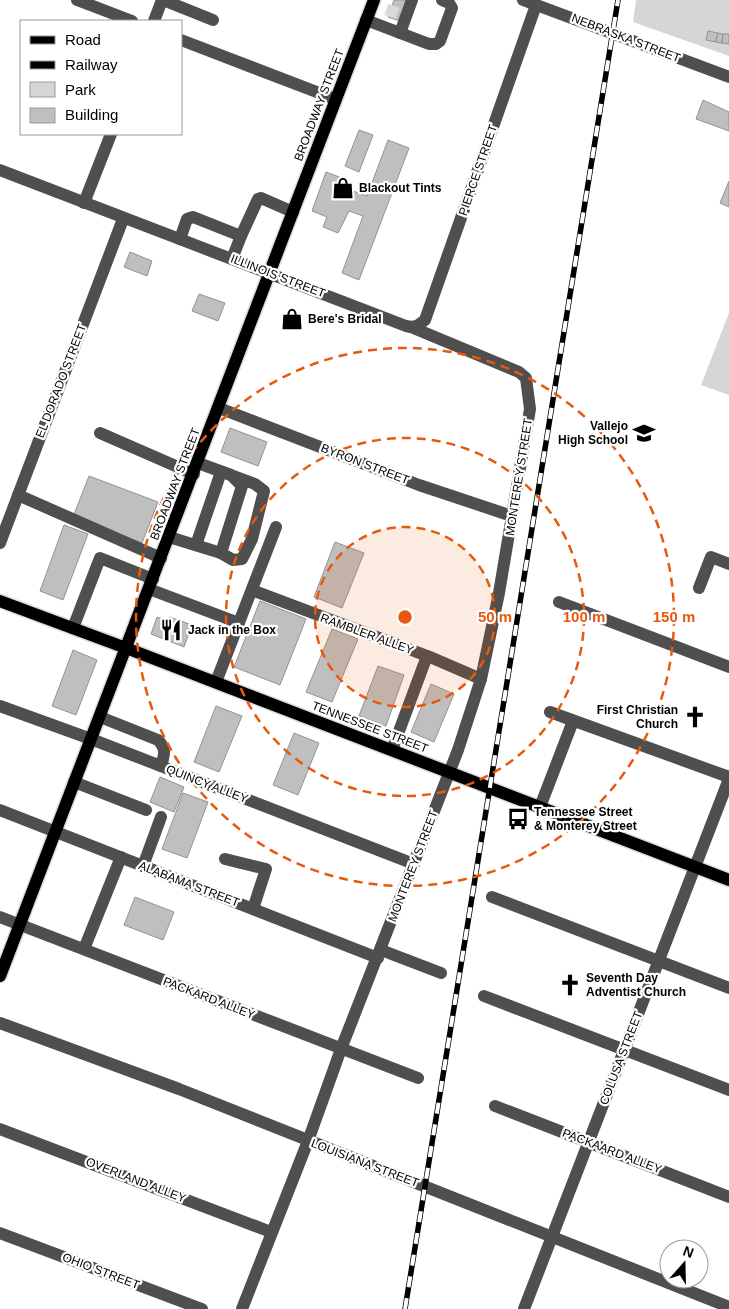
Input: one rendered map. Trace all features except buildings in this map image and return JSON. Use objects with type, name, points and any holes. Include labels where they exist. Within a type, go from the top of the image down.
[{"type":"main road","name":"BROADWAY STREET","points":[[0,976],[374,0]]},
{"type":"main road","name":"TENNESSEE STREET","points":[[0,601],[216,682],[729,880]]},
{"type":"street","points":[[79,0],[129,20]]},
{"type":"street","points":[[154,20],[163,0],[213,20]]},
{"type":"street","points":[[400,33],[412,0]]},
{"type":"street","points":[[366,20],[388,23],[400,33],[429,44],[436,44],[440,41],[452,8],[447,1]]},
{"type":"street","name":"NEBRASKA STREET","points":[[530,2],[729,77]]},
{"type":"street","name":"PIERCE STREET","points":[[411,327],[417,326],[425,320],[530,2]]},
{"type":"street","points":[[182,40],[335,99]]},
{"type":"street","points":[[84,203],[111,135]]},
{"type":"street","name":"ILLINOIS STREET","points":[[1,172],[123,219],[270,272],[411,327],[519,372],[526,378],[530,408]]},
{"type":"street","points":[[232,258],[258,199],[261,198],[293,212]]},
{"type":"street","points":[[180,239],[187,219],[194,217],[241,236]]},
{"type":"street","name":"EL DORADO STREET","points":[[0,542],[123,219]]},
{"type":"street","name":"BYRON STREET","points":[[218,408],[419,485],[512,516]]},
{"type":"street","name":"MONTEREY STREET","points":[[242,1309],[308,1141],[341,1049],[450,772],[481,679],[499,594],[530,408]]},
{"type":"street","points":[[100,433],[196,468],[226,473],[255,484],[264,491],[252,539],[242,559],[233,560],[221,553],[169,537]]},
{"type":"street","points":[[196,545],[226,473]]},
{"type":"street","points":[[221,553],[242,486],[226,473]]},
{"type":"street","points":[[18,495],[161,558]]},
{"type":"street","points":[[216,682],[276,527]]},
{"type":"street","points":[[699,588],[711,557],[729,564]]},
{"type":"street","points":[[73,628],[100,558],[151,584],[239,623]]},
{"type":"street","name":"RAMBLER ALLEY","points":[[252,590],[427,656],[481,679]]},
{"type":"street","points":[[559,602],[729,667]]},
{"type":"street","points":[[392,750],[427,656]]},
{"type":"street","name":"QUINCY ALLEY","points":[[0,706],[91,739],[414,864]]},
{"type":"street","points":[[550,712],[729,778]]},
{"type":"street","points":[[100,718],[158,740],[165,750],[160,766]]},
{"type":"street","points":[[540,807],[573,721]]},
{"type":"street","name":"COLUSA STREET","points":[[524,1309],[729,778]]},
{"type":"street","points":[[74,782],[146,810]]},
{"type":"street","name":"ALABAMA STREET","points":[[0,810],[253,909],[379,954],[440,973]]},
{"type":"street","points":[[143,866],[161,817]]},
{"type":"street","points":[[84,949],[121,857]]},
{"type":"street","points":[[225,859],[266,869],[253,909]]},
{"type":"street","points":[[492,896],[729,988]]},
{"type":"street","name":"PACKARD ALLEY","points":[[0,917],[418,1078]]},
{"type":"street","points":[[484,996],[729,1090]]},
{"type":"street","name":"LOUISIANA STREET","points":[[0,1023],[179,1088],[308,1141],[729,1307]]},
{"type":"street","name":"PACKAARD ALLEY","points":[[495,1106],[729,1197]]},
{"type":"street","name":"OVERLAND ALLEY","points":[[0,1129],[271,1232]]},
{"type":"street","name":"OHIO STREET","points":[[0,1233],[202,1309]]},
{"type":"green space","points":[[636,0],[729,0],[729,56],[633,22]]},
{"type":"green space","points":[[729,313],[729,395],[701,385]]},
{"type":"tunnel","points":[[390,17],[396,0]]},
{"type":"railway","points":[[405,1309],[618,0]]},
{"type":"place","name":"Blackout Tints","points":[[343,188]]},
{"type":"place","name":"Bere's Bridal","points":[[292,319]]},
{"type":"place","name":"Vallejo High School","points":[[644,433]]},
{"type":"place","name":"Jack in the Box","points":[[171,630]]},
{"type":"place","name":"First Christian Church","points":[[695,717]]},
{"type":"place","name":"Tennessee Street & Monterey Street","points":[[518,819]]},
{"type":"place","name":"Seventh Day Adventist Church","points":[[570,985]]}]
